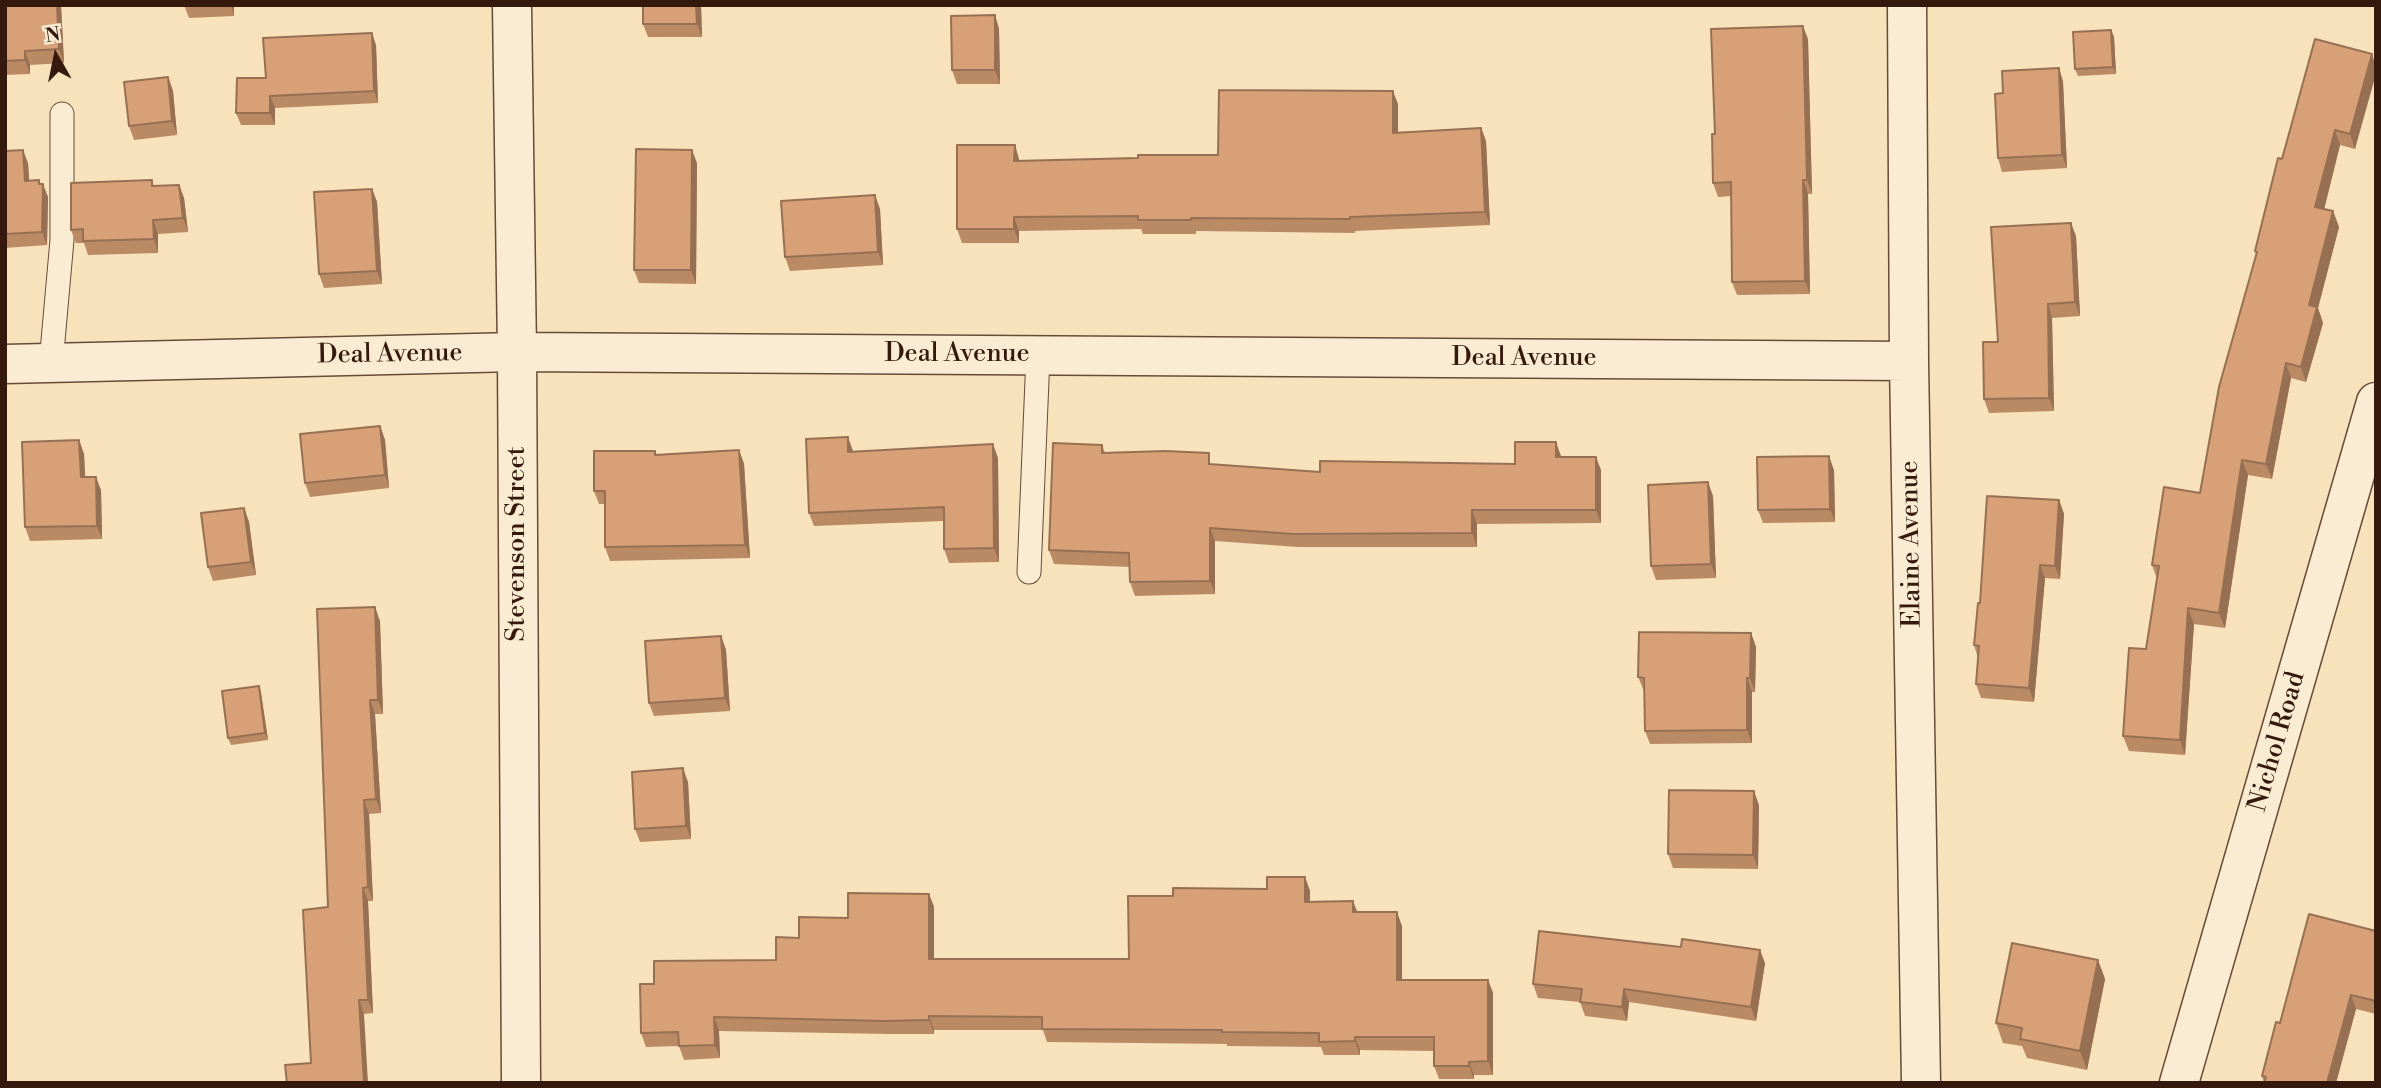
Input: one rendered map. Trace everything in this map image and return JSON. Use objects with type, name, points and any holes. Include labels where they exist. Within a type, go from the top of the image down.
[{"type":"street","name":"Stevenson Street","points":[[512,5],[517,352],[521,1083]]},
{"type":"street","name":"Elaine Avenue","points":[[1907,5],[1909,361],[1921,1083]]},
{"type":"street","name":"Deal Avenue","points":[[5,364],[517,352],[1909,361]]},
{"type":"street","name":"Nichol Road","points":[[2179,1083],[2376,402]]},
{"type":"lane","points":[[51,363],[62,240],[62,114]]},
{"type":"lane","points":[[1030,572],[1038,356]]},
{"type":"building","points":[[5,5],[57,5],[59,49],[25,51],[25,60],[5,61]]},
{"type":"building","points":[[643,5],[696,5],[697,24],[643,24]]},
{"type":"building","points":[[995,15],[995,70],[952,70],[951,16]]},
{"type":"building","points":[[1803,26],[1807,180],[1803,180],[1805,281],[1732,282],[1731,182],[1713,183],[1712,134],[1715,134],[1711,29]]},
{"type":"building","points":[[2111,30],[2113,67],[2075,69],[2073,32]]},
{"type":"building","points":[[372,33],[374,91],[270,96],[270,113],[236,113],[237,78],[266,78],[263,38]]},
{"type":"building","points":[[2315,39],[2372,54],[2350,134],[2335,130],[2315,207],[2333,211],[2309,305],[2317,307],[2301,367],[2286,363],[2266,464],[2242,460],[2219,613],[2188,608],[2180,740],[2123,736],[2129,648],[2146,649],[2159,566],[2152,565],[2164,487],[2200,493],[2219,387],[2257,252],[2255,251],[2278,158],[2282,159]]},
{"type":"building","points":[[2059,68],[2062,155],[1998,158],[1995,94],[2003,93],[2002,71]]},
{"type":"building","points":[[168,77],[172,121],[129,126],[124,82]]},
{"type":"building","points":[[1219,90],[1393,91],[1393,133],[1481,128],[1485,212],[1350,219],[1138,220],[1138,216],[1014,217],[1014,229],[957,229],[957,145],[1015,145],[1014,161],[1138,158],[1138,155],[1218,155]]},
{"type":"building","points":[[636,149],[692,150],[691,270],[634,270]]},
{"type":"building","points":[[23,150],[25,181],[39,180],[39,184],[43,184],[42,232],[5,234],[5,151]]},
{"type":"building","points":[[152,180],[152,186],[179,185],[183,218],[153,220],[154,239],[83,241],[83,229],[71,230],[71,183]]},
{"type":"building","points":[[372,189],[377,271],[319,274],[314,192]]},
{"type":"building","points":[[875,195],[878,252],[785,257],[781,201]]},
{"type":"building","points":[[2071,223],[2075,302],[2048,304],[2049,398],[1984,399],[1983,342],[1998,342],[1991,227]]},
{"type":"building","points":[[380,426],[385,475],[305,483],[300,434]]},
{"type":"building","points":[[848,437],[848,452],[993,444],[994,548],[944,549],[944,507],[809,513],[806,439]]},
{"type":"building","points":[[79,440],[81,477],[96,477],[97,526],[25,527],[22,442]]},
{"type":"building","points":[[1515,442],[1556,442],[1556,457],[1596,457],[1596,510],[1472,510],[1472,533],[1293,534],[1210,528],[1210,581],[1130,582],[1129,553],[1049,550],[1053,443],[1102,445],[1102,453],[1209,453],[1209,464],[1320,472],[1320,461],[1515,464]]},
{"type":"building","points":[[739,450],[745,545],[605,547],[605,491],[594,491],[594,451],[655,451],[655,455]]},
{"type":"building","points":[[1829,456],[1830,509],[1758,510],[1757,457]]},
{"type":"building","points":[[1708,482],[1711,564],[1651,566],[1648,485]]},
{"type":"building","points":[[1987,496],[2059,500],[2055,566],[2040,565],[2029,688],[1976,684],[1979,646],[1974,645],[1980,603]]},
{"type":"building","points":[[244,508],[251,562],[208,567],[201,513]]},
{"type":"building","points":[[375,607],[378,700],[370,700],[376,799],[364,800],[368,887],[363,888],[368,1000],[359,1000],[364,1083],[287,1083],[285,1065],[311,1063],[303,910],[328,907],[317,609]]},
{"type":"building","points":[[1639,632],[1751,633],[1750,678],[1747,678],[1747,730],[1645,731],[1644,678],[1638,677]]},
{"type":"building","points":[[721,636],[725,698],[649,703],[645,641]]},
{"type":"building","points":[[259,686],[265,733],[228,738],[222,691]]},
{"type":"building","points":[[683,768],[686,826],[635,829],[632,772]]},
{"type":"building","points":[[1669,790],[1754,791],[1753,855],[1668,854]]},
{"type":"building","points":[[1267,877],[1305,877],[1305,902],[1353,901],[1353,912],[1397,912],[1397,980],[1488,980],[1488,1061],[1469,1062],[1469,1066],[1434,1066],[1434,1037],[1355,1037],[1355,1041],[1319,1042],[1319,1033],[1042,1029],[1042,1017],[929,1016],[929,1020],[884,1021],[714,1017],[715,1045],[679,1046],[678,1032],[641,1033],[640,984],[654,984],[654,961],[776,960],[776,937],[799,938],[799,917],[848,918],[848,893],[929,894],[929,959],[1129,959],[1128,896],[1173,896],[1173,888],[1267,889]]},
{"type":"building","points":[[2309,914],[2376,931],[2376,1001],[2351,995],[2327,1083],[2264,1083],[2266,1077],[2262,1076],[2276,1022],[2280,1023]]},
{"type":"building","points":[[1539,931],[1681,947],[1682,939],[1760,950],[1751,1007],[1624,989],[1622,1007],[1580,1002],[1582,989],[1533,984]]},
{"type":"building","points":[[2012,943],[2098,960],[2080,1051],[2020,1039],[2022,1028],[1996,1023]]}]
